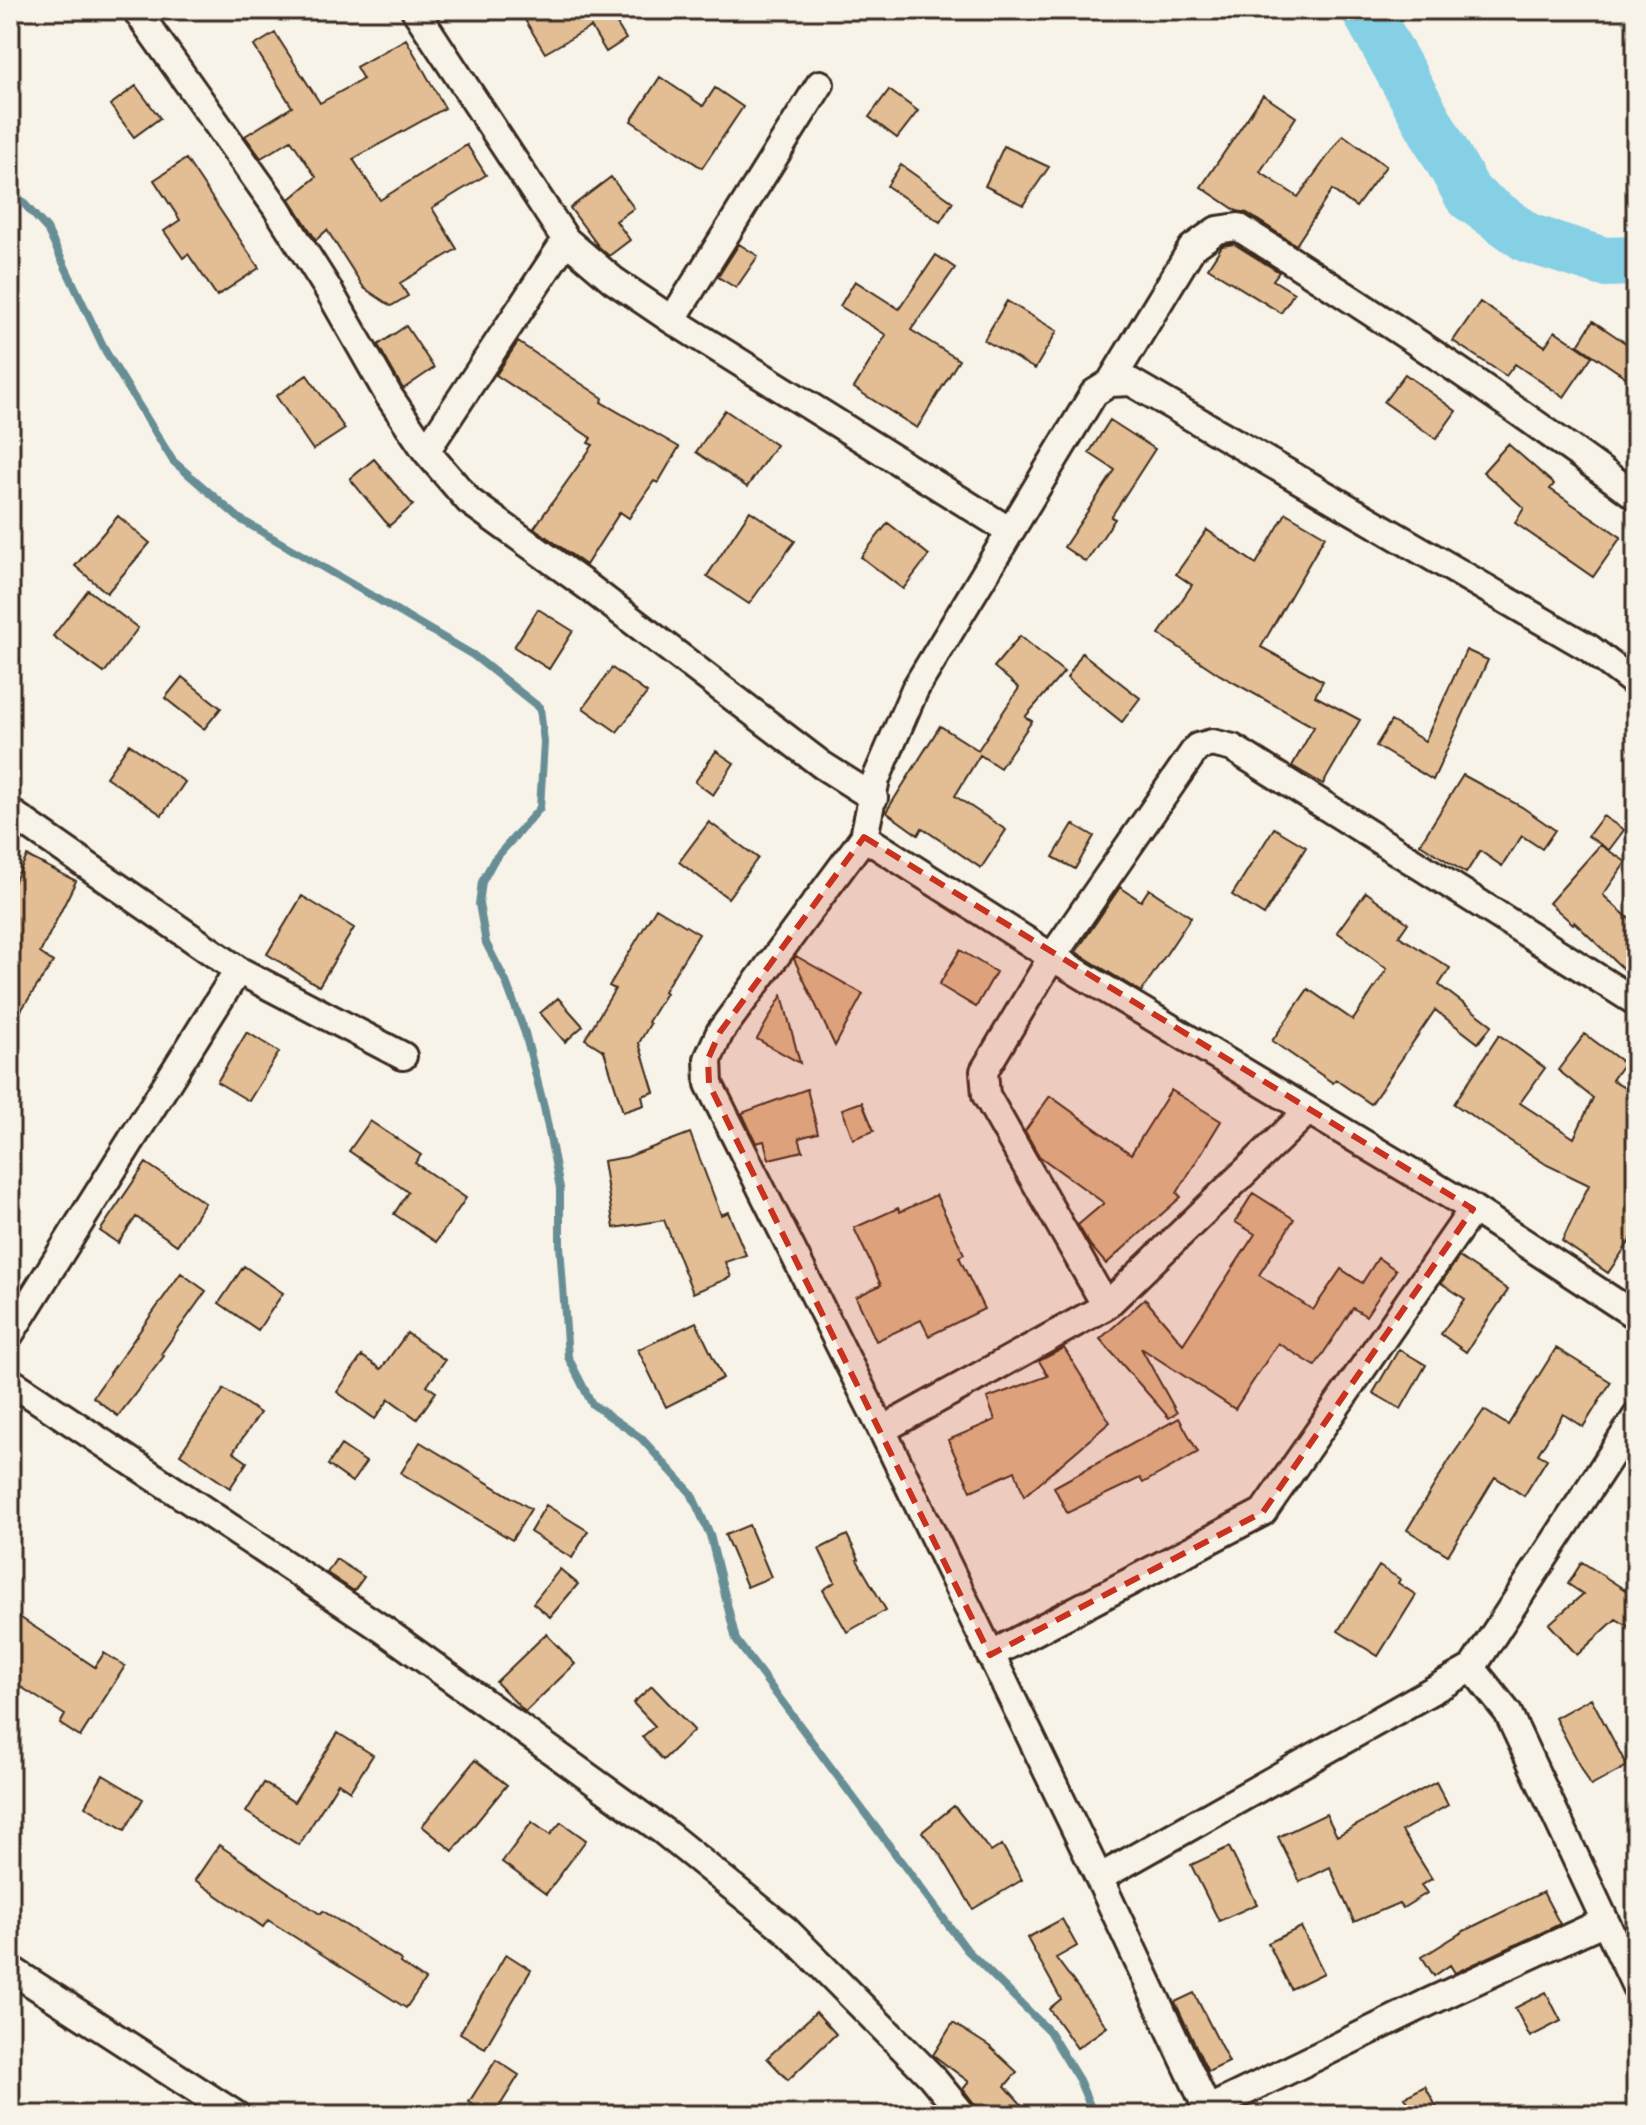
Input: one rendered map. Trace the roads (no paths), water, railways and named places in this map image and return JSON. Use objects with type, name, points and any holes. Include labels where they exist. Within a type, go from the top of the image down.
[{"type":"street","points":[[136,10],[276,207],[328,289],[389,396],[426,451],[469,501],[587,586],[822,765],[874,798]]},
{"type":"street","points":[[415,10],[566,240],[613,280],[672,320],[1010,531]]},
{"type":"street","points":[[672,320],[820,84]]},
{"type":"street","points":[[1605,1921],[1427,2003],[1208,2112],[1099,1878],[882,1430],[709,1084],[708,1059],[720,1032],[864,837],[876,779],[915,689],[1094,393],[1110,383],[1192,248],[1217,230],[1238,227],[1364,306],[1517,408],[1636,496]]},
{"type":"street","points":[[426,451],[566,240]]},
{"type":"street","points":[[1110,383],[1131,382],[1589,648],[1636,684]]},
{"type":"street","points":[[1106,1306],[986,1095],[984,1071],[1052,957],[1197,747],[1212,743],[1233,748],[1636,1002]]},
{"type":"street","points":[[10,812],[238,970],[403,1056]]},
{"type":"street","points":[[864,837],[1052,957],[1473,1209],[1636,1316]]},
{"type":"street","points":[[10,1334],[238,970]]},
{"type":"street","points":[[882,1430],[1106,1306],[1308,1111]]},
{"type":"street","points":[[990,1655],[1263,1512],[1473,1209]]},
{"type":"street","points":[[10,1381],[384,1630],[663,1831],[786,1930],[931,2076],[963,2115]]},
{"type":"street","points":[[1099,1878],[1472,1668],[1636,1417]]},
{"type":"street","points":[[1472,1668],[1508,1713],[1636,1987]]},
{"type":"street","points":[[10,1969],[236,2115]]},
{"type":"waterway","points":[[1366,10],[1469,196],[1528,238],[1604,262],[1636,261]]},
{"type":"waterway","points":[[10,188],[47,229],[106,352],[173,461],[240,519],[473,655],[540,708],[544,742],[540,808],[494,860],[482,882],[479,904],[486,943],[506,982],[525,1033],[560,1188],[560,1245],[568,1357],[592,1404],[641,1438],[691,1493],[710,1535],[736,1640],[967,1950],[1049,2031],[1079,2080],[1094,2115]]}]
